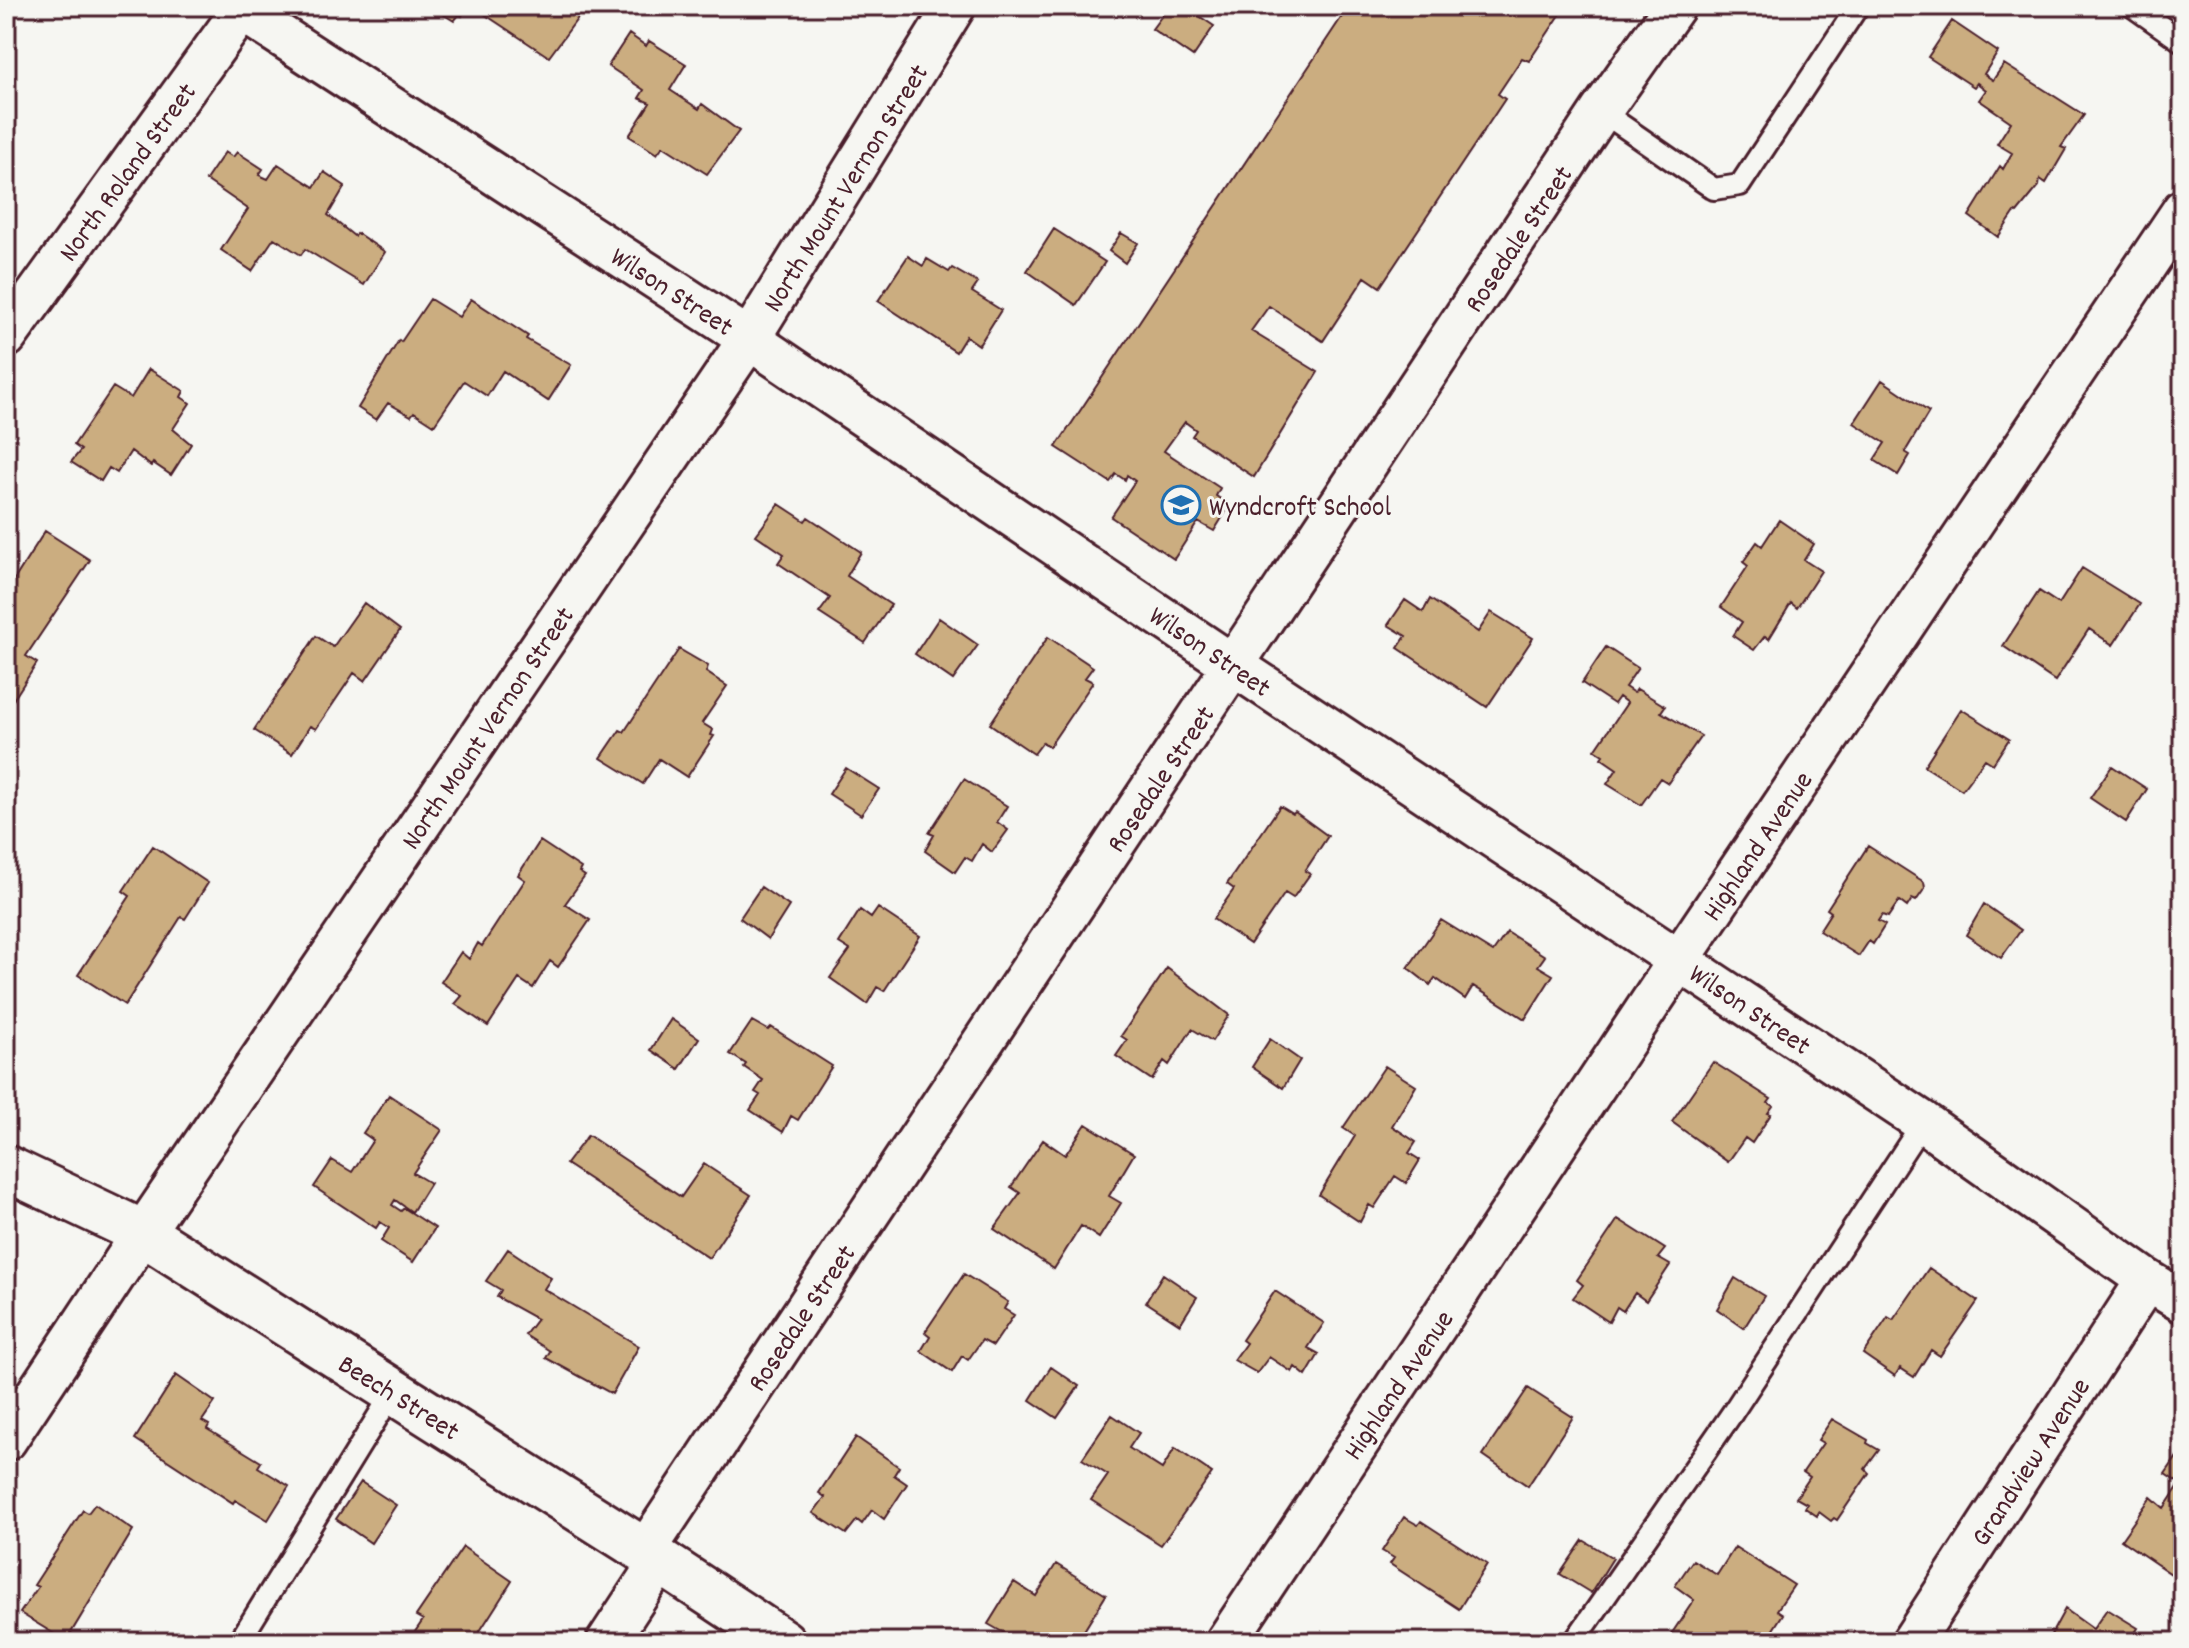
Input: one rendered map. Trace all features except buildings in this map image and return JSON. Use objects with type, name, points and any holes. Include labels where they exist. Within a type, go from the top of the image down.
[{"type":"street","name":"North Mount Vernon Street","points":[[6,1440],[749,339],[955,6]]},
{"type":"street","name":"Rosedale Street","points":[[607,1642],[653,1556],[1233,665],[1601,111],[1675,6]]},
{"type":"street","name":"Wilson Street","points":[[240,8],[749,339],[1233,665],[1923,1122],[2147,1280],[2183,1302]]},
{"type":"street","name":"North Roland Street","points":[[6,337],[240,8]]},
{"type":"street","name":"Highland Avenue","points":[[1226,1642],[2183,210]]},
{"type":"street","name":"Beech Street","points":[[6,1168],[143,1233],[653,1556],[783,1642]]},
{"type":"street","name":"Grandview Avenue","points":[[1912,1642],[2147,1280]]},
{"type":"lane","points":[[1601,111],[1714,189],[1740,185],[1858,6]]},
{"type":"lane","points":[[2132,6],[2183,42]]},
{"type":"lane","points":[[1574,1642],[1733,1412],[1923,1122]]},
{"type":"lane","points":[[239,1642],[393,1392]]},
{"type":"place","name":"Wyndcroft School","points":[[1181,505]]}]
